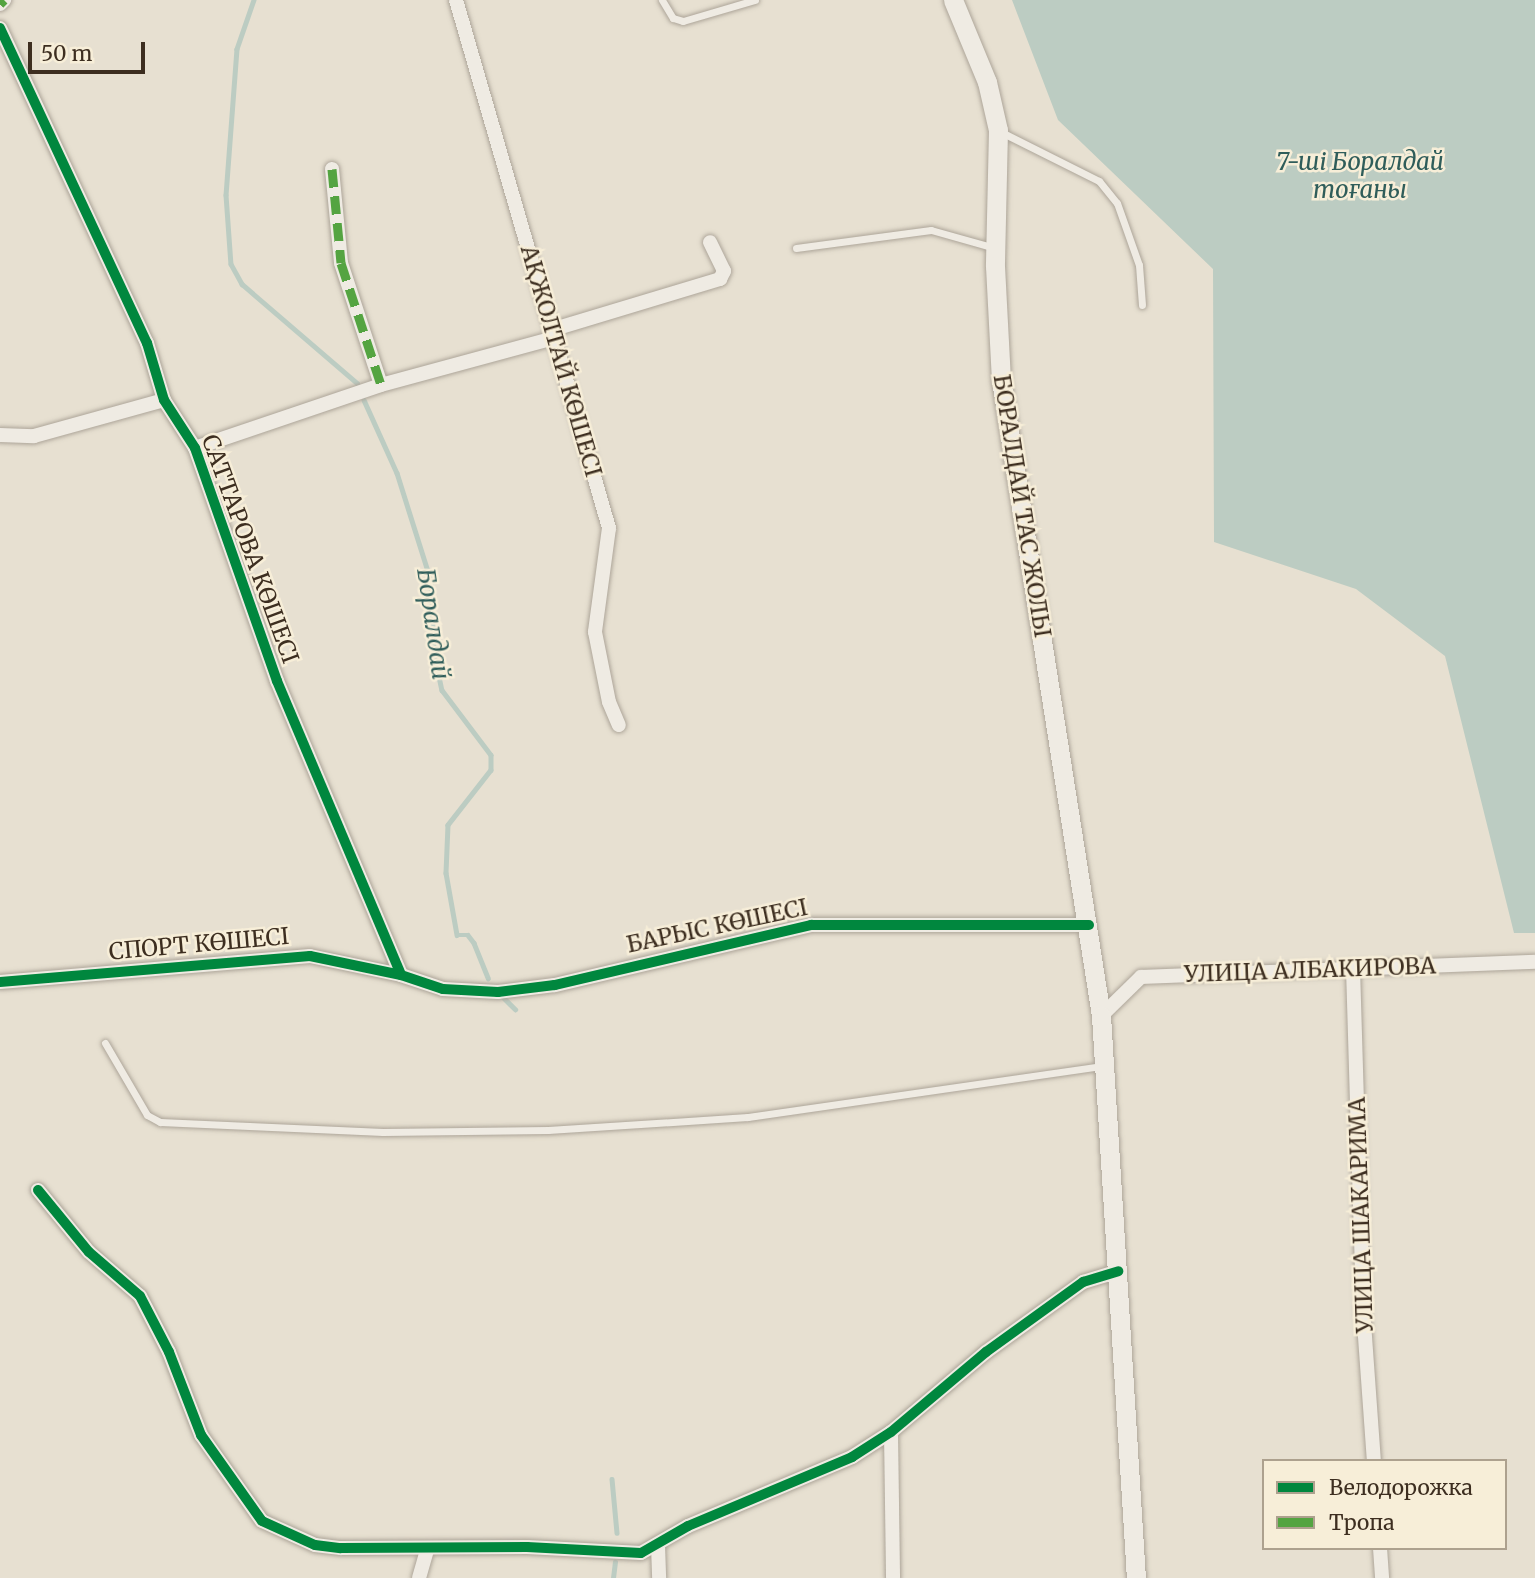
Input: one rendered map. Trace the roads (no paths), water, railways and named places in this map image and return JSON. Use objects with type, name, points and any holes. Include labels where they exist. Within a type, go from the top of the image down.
[{"type":"main road","name":"БОРАЛДАЙ ТАС ЖОЛЫ","points":[[953,0],[988,82],[998,130],[996,248],[1001,380],[1089,925],[1101,1016],[1136,1578]]},
{"type":"street","points":[[0,4],[4,0]]},
{"type":"street","name":"АҚЖОЛТАЙ КӨШЕСІ","points":[[456,0],[609,528],[595,632],[609,702],[619,725]]},
{"type":"street","name":"САТТАРОВА КӨШЕСІ","points":[[0,28],[147,343],[164,400],[195,448],[277,681],[401,975]]},
{"type":"street","points":[[332,169],[341,263],[381,385]]},
{"type":"street","points":[[195,448],[381,385],[553,334],[720,279],[724,271],[710,242]]},
{"type":"street","points":[[0,435],[34,436],[164,400]]},
{"type":"street","name":"БАРЫС КӨШЕСІ","points":[[401,975],[443,989],[498,992],[555,985],[811,925],[1089,925]]},
{"type":"street","name":"СПОРТ КӨШЕСІ","points":[[0,982],[310,956],[401,975]]},
{"type":"street","name":"УЛИЦА АЛБАКИРОВА","points":[[1101,1016],[1141,976],[1535,962]]},
{"type":"street","name":"УЛИЦА ШАКАРИМА","points":[[1353,968],[1363,1309],[1374,1459]]},
{"type":"street","points":[[38,1190],[89,1252],[140,1296],[169,1352],[201,1435],[262,1521],[316,1545],[427,1550],[527,1546],[617,1555],[641,1553],[688,1526],[852,1457],[891,1432],[986,1352],[1083,1282],[1118,1271]]},
{"type":"street","points":[[891,1432],[894,1578]]},
{"type":"street","points":[[657,1545],[659,1578]]},
{"type":"street","points":[[419,1578],[427,1550]]},
{"type":"street","points":[[1380,1550],[1382,1578]]},
{"type":"lane","points":[[662,0],[673,18],[683,22],[755,0]]},
{"type":"lane","points":[[998,130],[1099,181],[1117,203],[1139,265],[1142,304]]},
{"type":"lane","points":[[796,248],[931,230],[996,248]]},
{"type":"lane","points":[[105,1043],[147,1115],[160,1122],[383,1132],[548,1130],[748,1117],[1104,1066]]},
{"type":"water","name":"7-ші Боралдай тоғаны","points":[[1012,0],[1535,0],[1535,933],[1514,933],[1445,656],[1356,589],[1214,542],[1213,269],[1058,120]]},
{"type":"waterway","name":"Боралдай","points":[[254,0],[237,49],[226,195],[231,264],[242,284],[357,383]]},
{"type":"waterway","name":"Боралдай","points":[[364,400],[397,473],[431,581],[434,653],[442,690],[491,755],[491,770],[448,825],[446,873],[457,935],[468,935],[474,943],[488,978]]},
{"type":"waterway","name":"Боралдай","points":[[504,998],[515,1009]]},
{"type":"waterway","name":"Боралдай","points":[[612,1479],[617,1533]]},
{"type":"waterway","name":"Боралдай","points":[[613,1578],[615,1562]]}]
